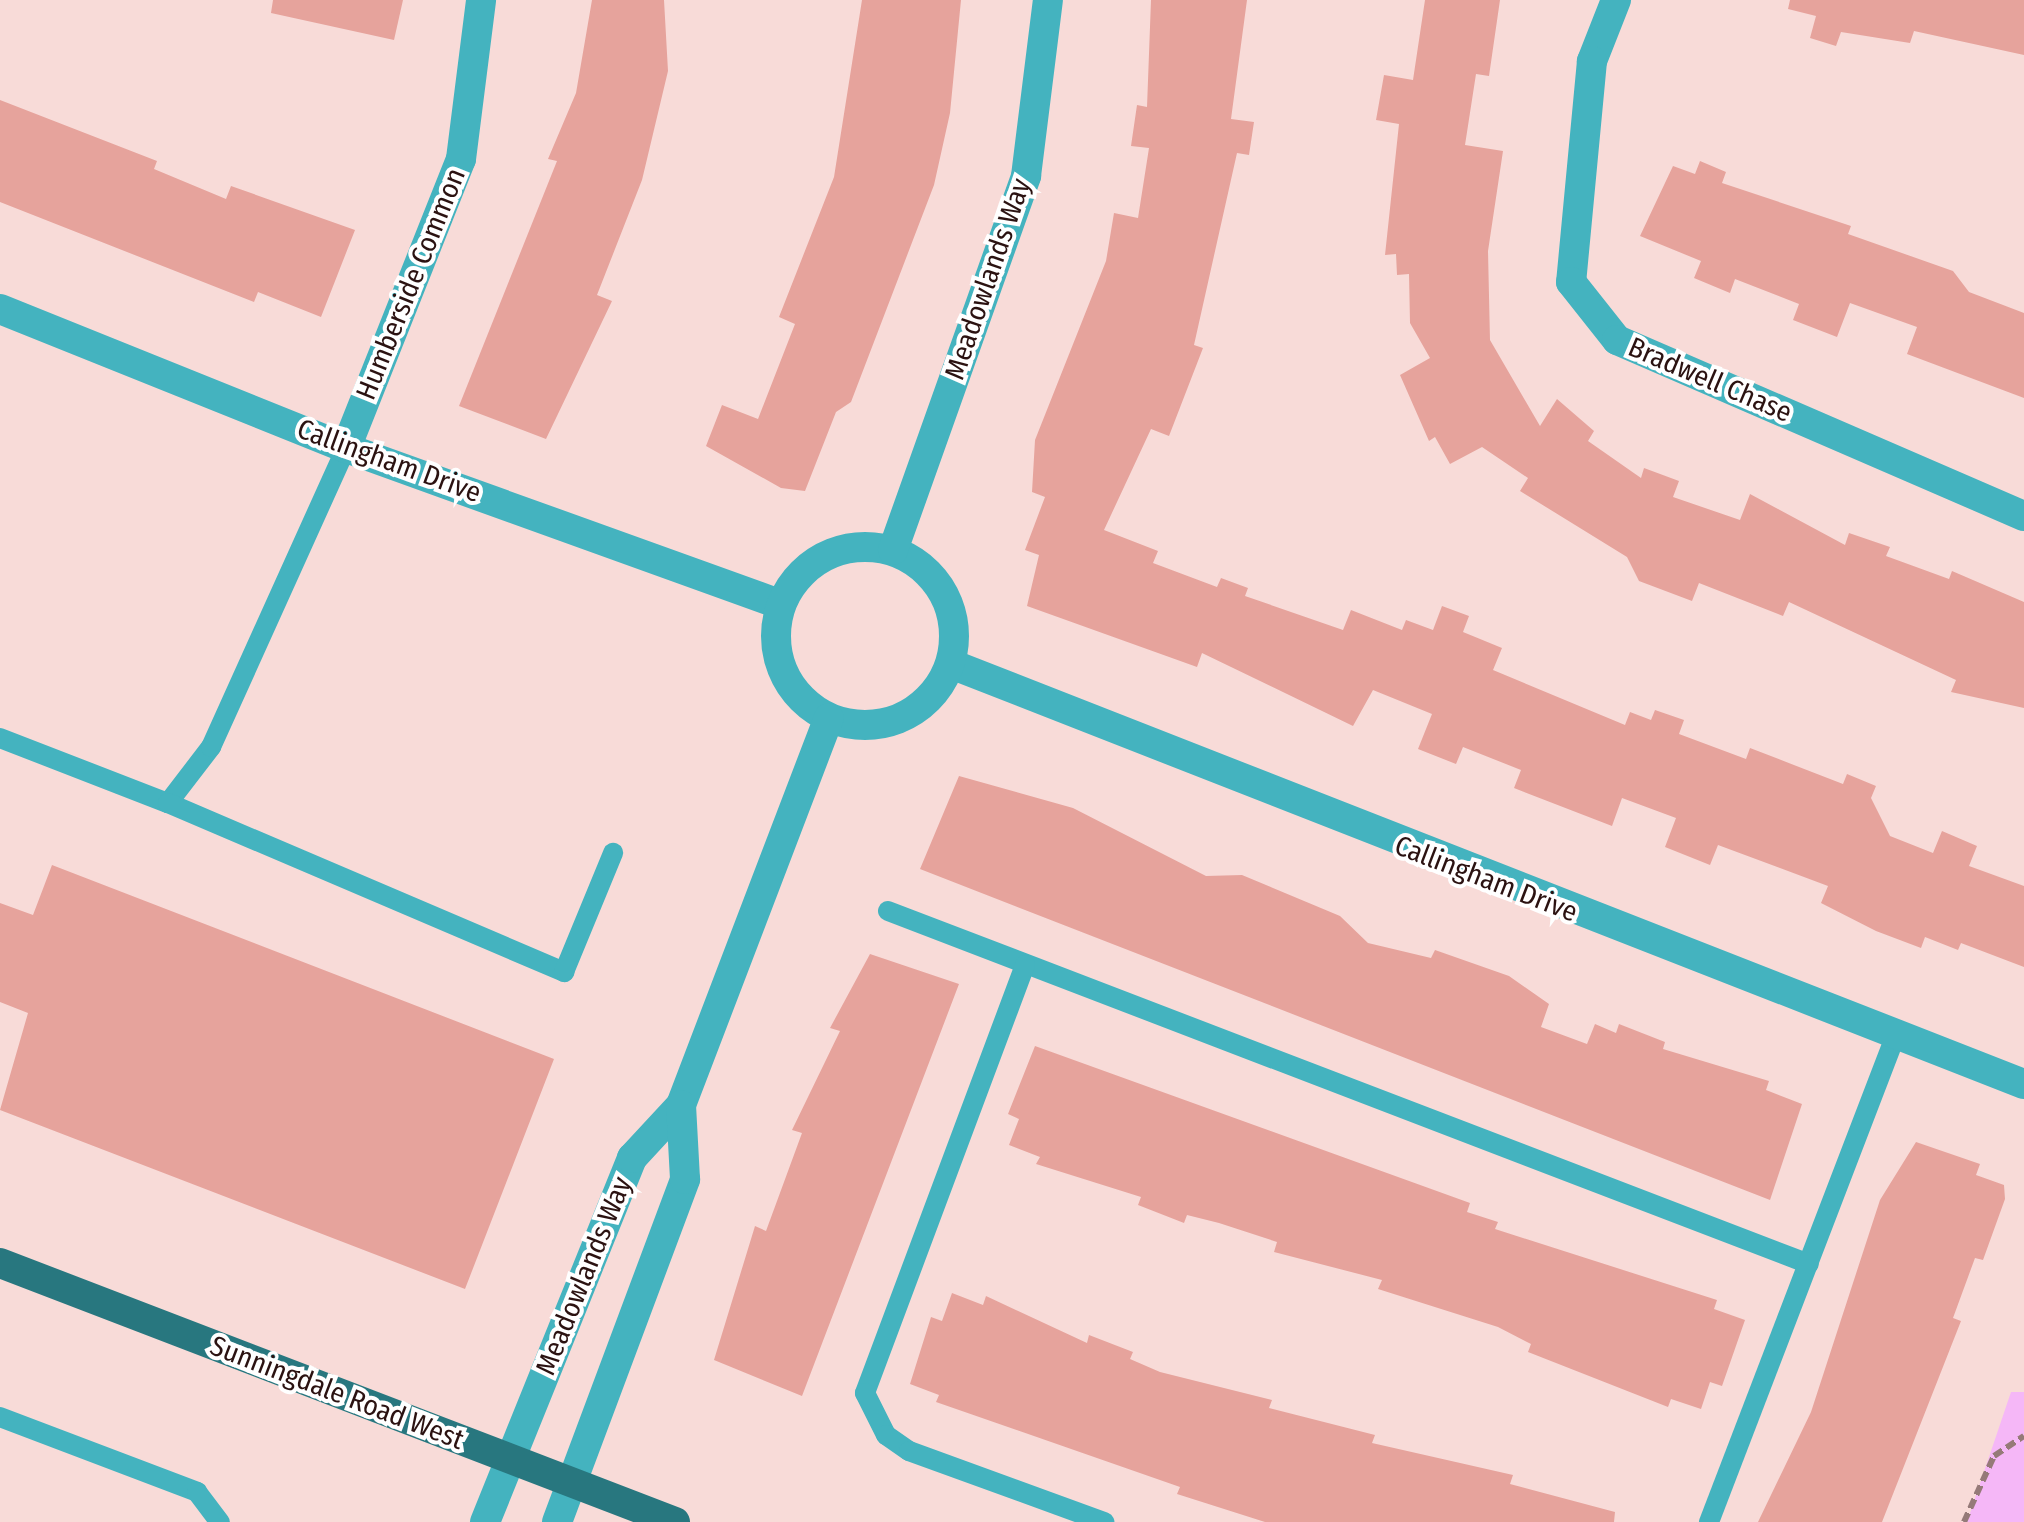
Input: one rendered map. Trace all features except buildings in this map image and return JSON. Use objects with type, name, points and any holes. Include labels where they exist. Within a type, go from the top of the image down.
[{"type":"main road","name":"Sunningdale Road West","points":[[0,1263],[675,1522]]},
{"type":"street","name":"Humberside Common","points":[[346,448],[461,159],[481,0]]},
{"type":"street","name":"Meadowlands Way","points":[[893,550],[1026,176],[1048,0]]},
{"type":"street","name":"Bradwell Chase","points":[[1616,0],[1592,61],[1571,282],[1618,340],[2024,516]]},
{"type":"street","name":"Callingham Drive","points":[[0,308],[346,448],[781,605]]},
{"type":"street","points":[[893,550],[946,595],[951,664],[915,711],[887,723],[829,718],[783,670],[781,605],[826,555],[893,550]]},
{"type":"street","name":"Callingham Drive","points":[[951,664],[1895,1037],[2024,1084]]},
{"type":"street","name":"Meadowlands Way","points":[[485,1522],[632,1158],[680,1106],[829,718]]},
{"type":"street","name":"Meadowlands Way","points":[[557,1522],[685,1179],[680,1106]]},
{"type":"lane","points":[[168,803],[211,748],[346,448]]},
{"type":"lane","points":[[0,738],[168,803],[564,972],[613,853]]},
{"type":"lane","points":[[888,911],[1809,1264]]},
{"type":"lane","points":[[1025,964],[865,1392],[886,1435],[908,1451],[1104,1522]]},
{"type":"lane","points":[[1708,1522],[1895,1037]]},
{"type":"lane","points":[[0,1416],[197,1492],[220,1522]]},
{"type":"path","points":[[1964,1522],[1994,1456],[2024,1436]]},
{"type":"shaded area","points":[[2011,1392],[2024,1392],[2024,1522],[1967,1522]]}]
